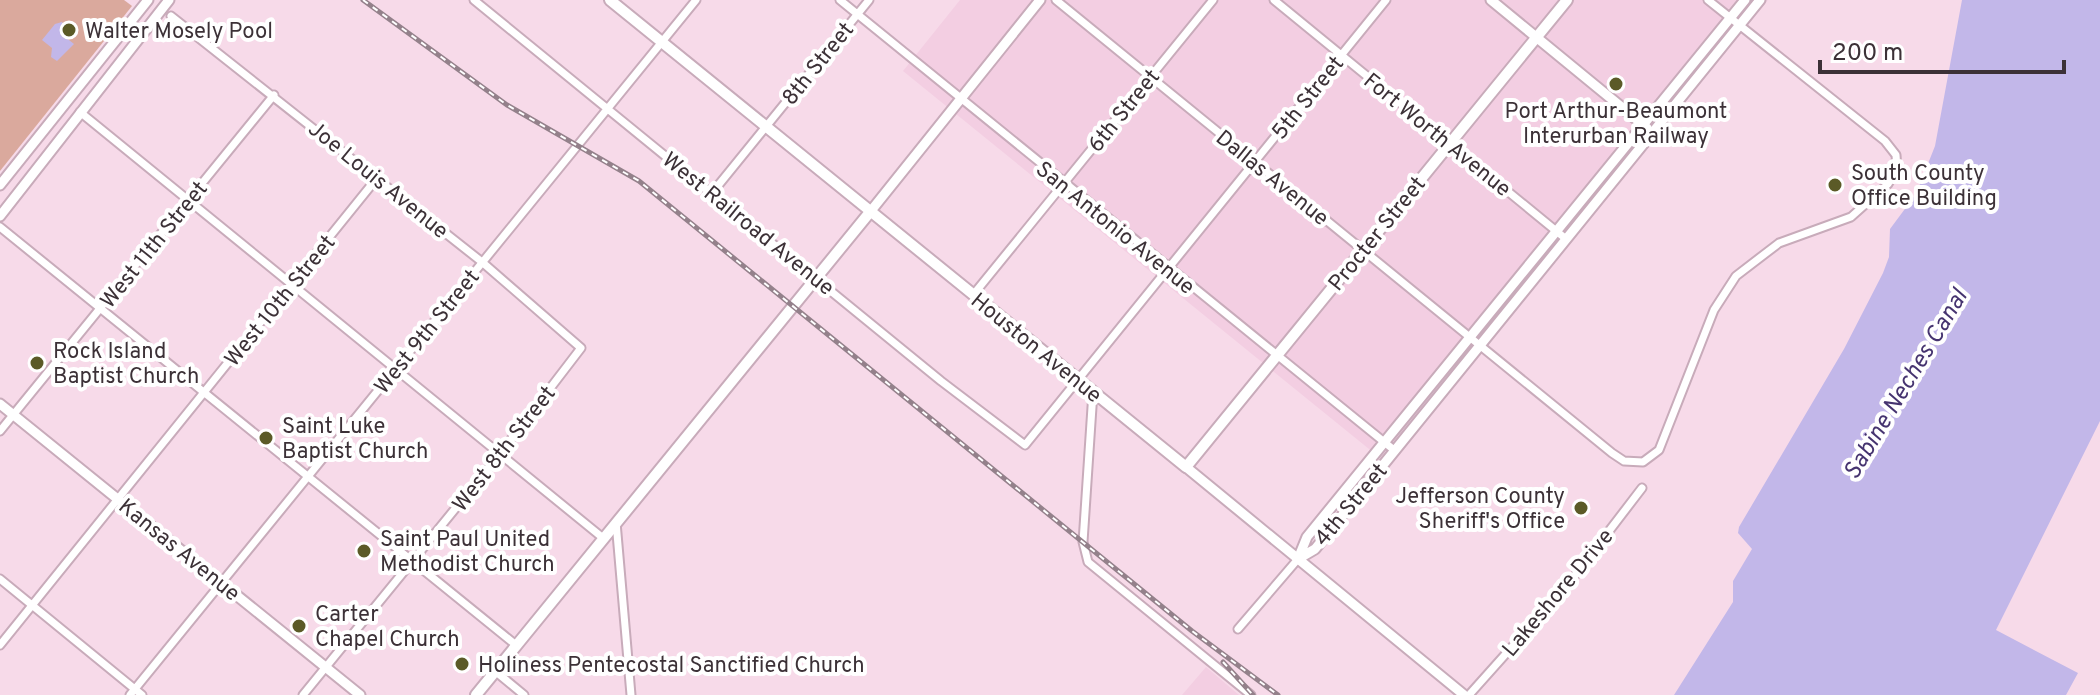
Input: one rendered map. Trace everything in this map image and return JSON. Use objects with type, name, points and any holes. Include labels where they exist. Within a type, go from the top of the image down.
[{"type":"main road","name":"Houston Avenue","points":[[610,0],[1186,467]]},
{"type":"main road","name":"Procter Street","points":[[1186,467],[1567,0]]},
{"type":"main road","points":[[476,695],[870,212]]},
{"type":"street","points":[[0,216],[169,0]]},
{"type":"street","name":"West Railroad Avenue","points":[[474,0],[1025,445]]},
{"type":"street","name":"West 9th Street","points":[[136,693],[696,0]]},
{"type":"street","name":"San Antonio Avenue","points":[[840,0],[1276,358],[1394,450]]},
{"type":"street","name":"8th Street","points":[[766,127],[869,0]]},
{"type":"street","points":[[870,212],[1040,0]]},
{"type":"street","name":"Dallas Avenue","points":[[1056,0],[1612,453],[1624,461],[1643,462],[1659,450],[1714,310],[1736,276],[1779,243],[1851,217],[1879,192],[1897,169],[1896,155],[1885,141],[1739,26]]},
{"type":"street","name":"6th Street","points":[[973,295],[1213,0]]},
{"type":"street","name":"Fort Worth Avenue","points":[[1274,0],[1566,239]]},
{"type":"street","name":"5th Street","points":[[1025,445],[1386,0]]},
{"type":"street","points":[[1491,0],[1653,133]]},
{"type":"street","points":[[1708,0],[1739,26]]},
{"type":"street","name":"4th Street","points":[[1298,559],[1307,537],[1745,0]]},
{"type":"street","name":"4th Street","points":[[1298,559],[1315,549],[1760,0]]},
{"type":"street","points":[[0,185],[145,1],[160,11]]},
{"type":"street","name":"Joe Louis Avenue","points":[[171,16],[482,262],[581,348]]},
{"type":"street","name":"West 11th Street","points":[[0,431],[274,95]]},
{"type":"street","points":[[80,112],[603,538]]},
{"type":"street","points":[[712,193],[766,127]]},
{"type":"street","name":"West 10th Street","points":[[0,645],[377,178]]},
{"type":"street","points":[[0,227],[516,645]]},
{"type":"street","name":"West 8th Street","points":[[303,695],[499,455],[581,348]]},
{"type":"street","points":[[1093,392],[1083,542],[1088,562],[1251,695]]},
{"type":"street","name":"Kansas Avenue","points":[[0,404],[360,695]]},
{"type":"street","name":"Houston Avenue","points":[[1186,467],[1467,695]]},
{"type":"street","name":"Lakeshore Drive","points":[[1467,695],[1570,582],[1642,488]]},
{"type":"street","points":[[616,522],[631,695]]},
{"type":"street","points":[[1238,629],[1298,559]]},
{"type":"street","points":[[0,579],[136,693]]},
{"type":"street","points":[[495,671],[524,695]]},
{"type":"shaded area","points":[[0,0],[124,0],[132,6],[0,171]]},
{"type":"shaded area","points":[[960,0],[1768,0],[1390,466],[903,71]]},
{"type":"shaded area","points":[[1206,667],[1239,695],[1182,695]]},
{"type":"water","name":"Sabine Neches Canal","points":[[1962,0],[2100,0],[2100,421],[1996,630],[2078,673],[2066,695],[1674,695],[1733,602],[1733,581],[1752,549],[1738,533],[1739,527],[1844,349],[1883,273],[1889,257],[1890,229],[1916,194],[1935,146]]},
{"type":"water","points":[[62,22],[68,29],[64,36],[74,44],[57,61],[51,57],[52,48],[42,40],[55,24]]},
{"type":"railway","points":[[363,0],[507,105],[639,181],[1192,631],[1278,695]]},
{"type":"railway","points":[[1223,662],[1253,695]]},
{"type":"place","name":"Walter Mosely Pool","points":[[69,30]]},
{"type":"place","name":"Port Arthur-Beaumont Interurban Railway","points":[[1616,84]]},
{"type":"place","name":"South County Office Building","points":[[1835,185]]},
{"type":"place","name":"Rock Island Baptist Church","points":[[37,363]]},
{"type":"place","name":"Saint Luke Baptist Church","points":[[266,438]]},
{"type":"place","name":"Jefferson County Sheriff's Office","points":[[1581,508]]},
{"type":"place","name":"Saint Paul United Methodist Church","points":[[364,551]]},
{"type":"place","name":"Carter Chapel Church","points":[[299,626]]},
{"type":"place","name":"Holiness Pentecostal Sanctified Church","points":[[462,664]]}]
